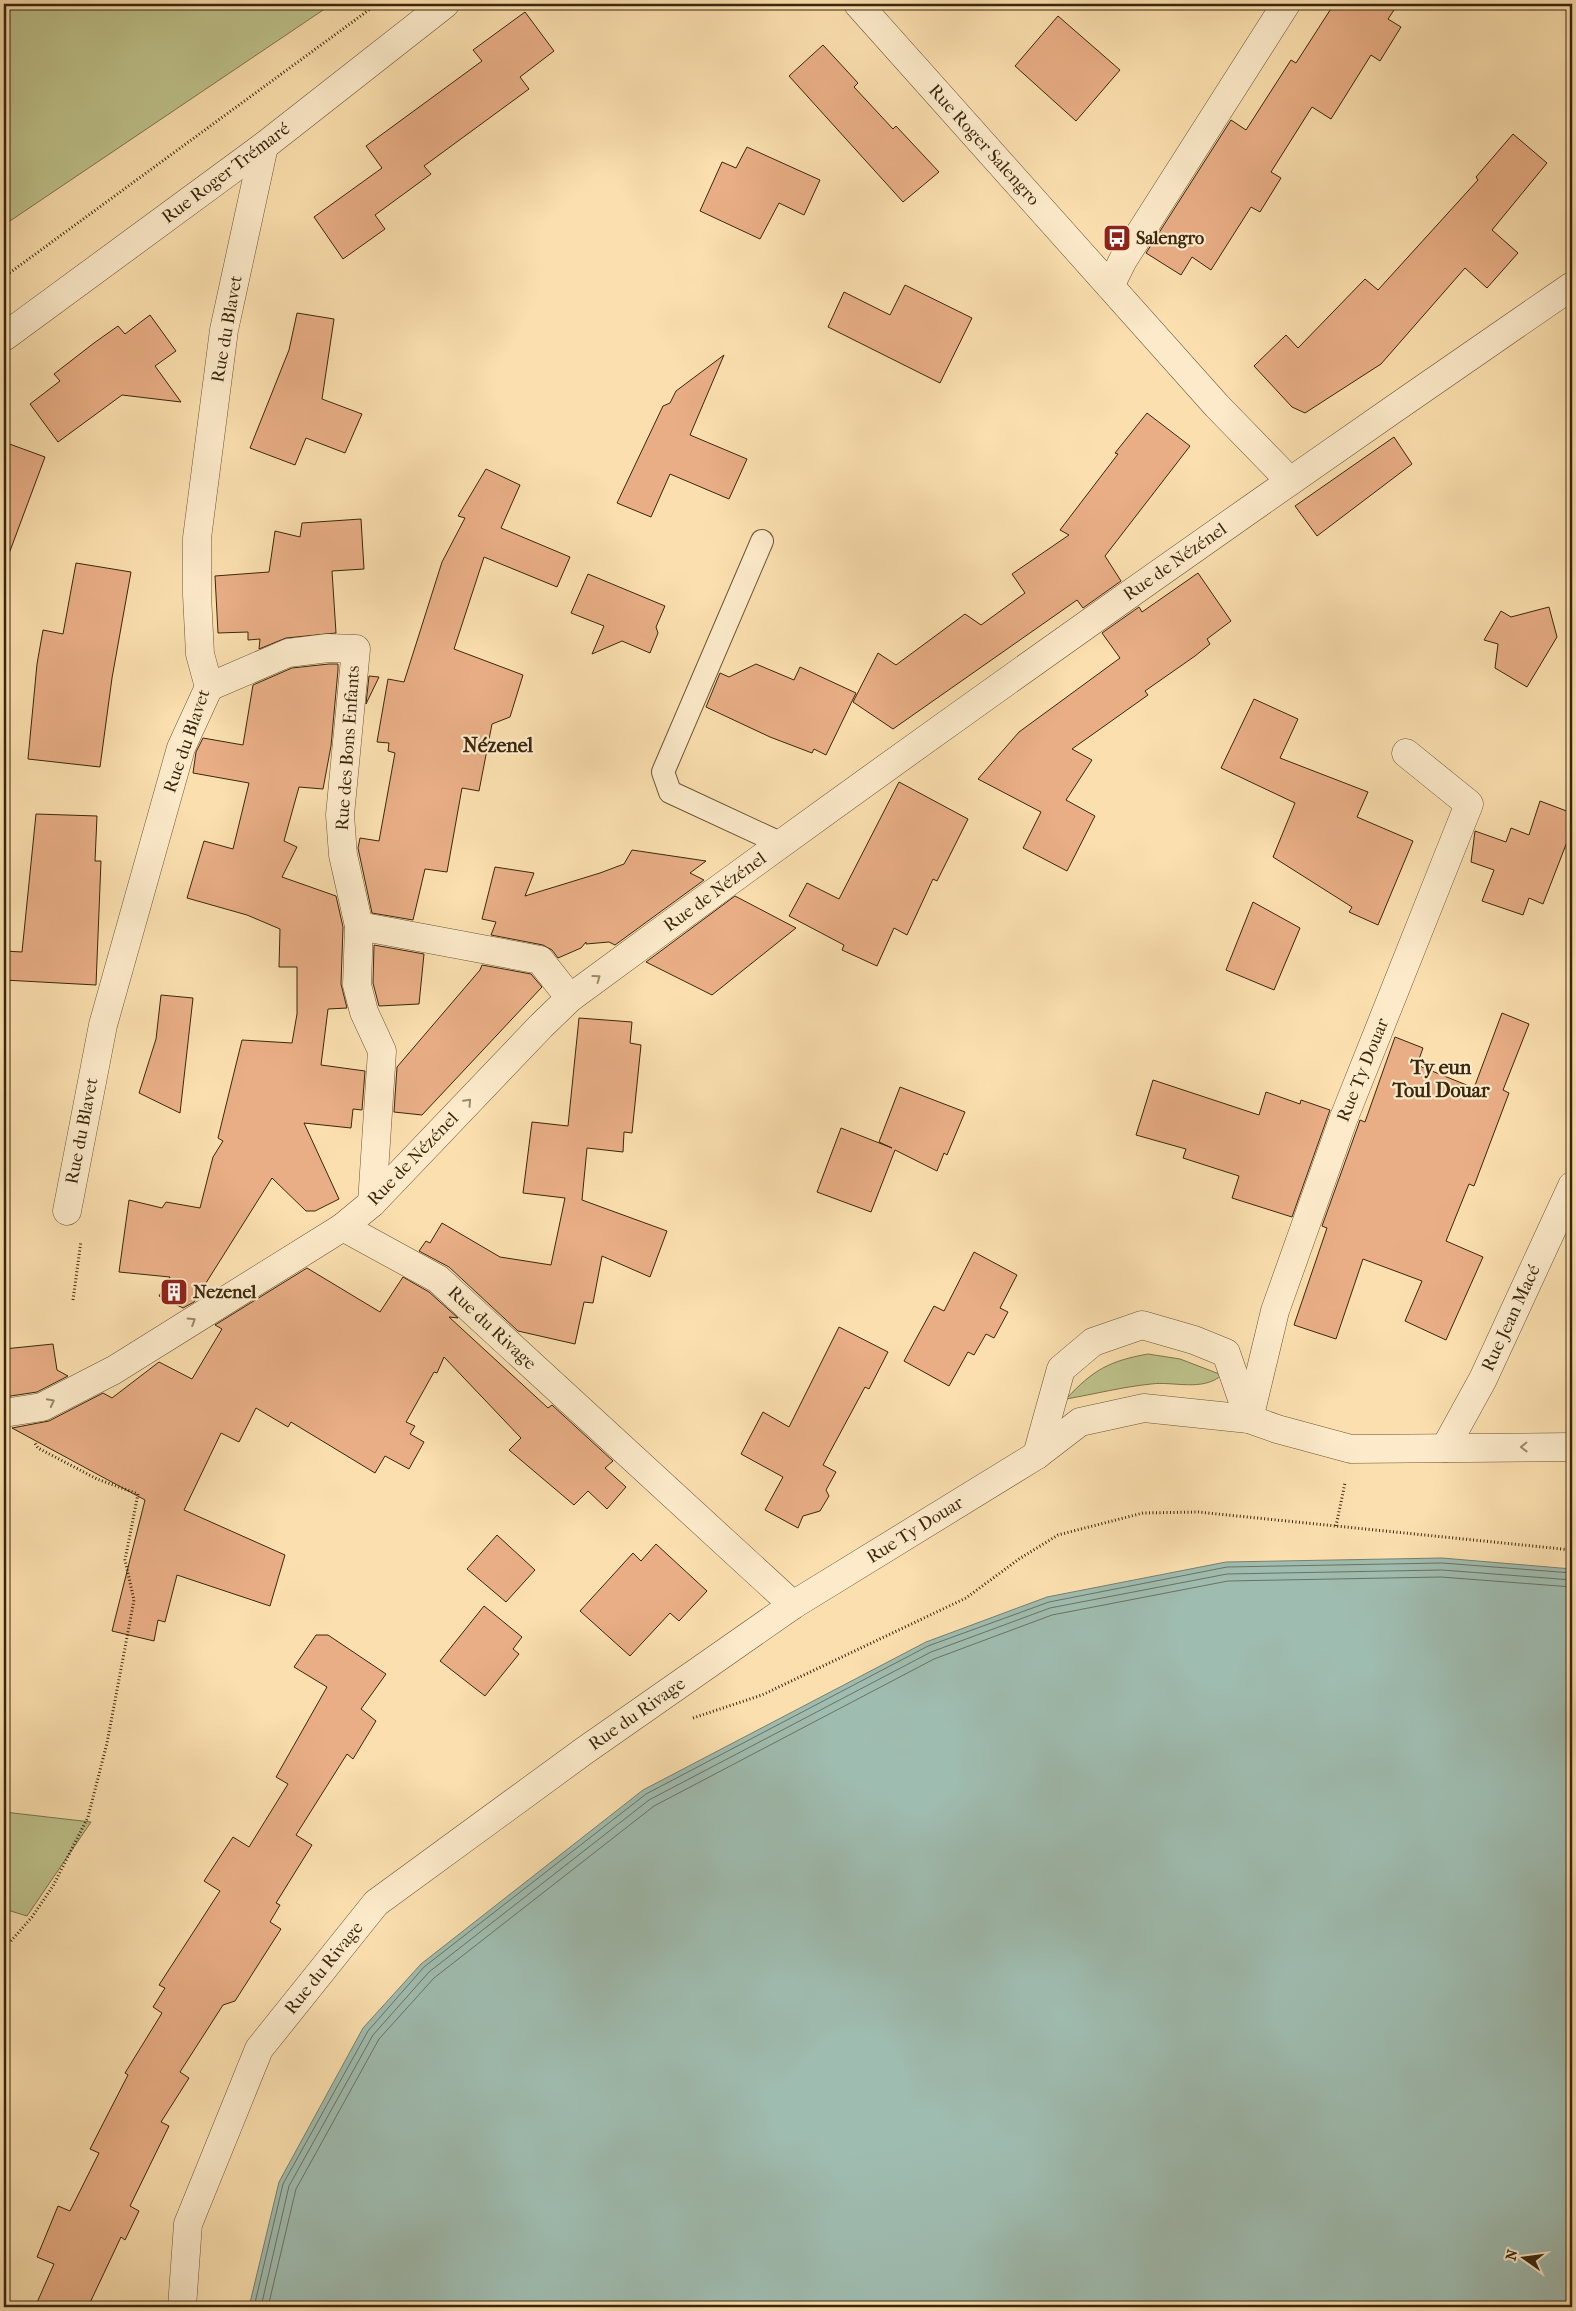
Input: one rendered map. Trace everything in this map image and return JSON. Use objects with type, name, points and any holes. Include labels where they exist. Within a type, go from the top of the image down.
[{"type":"street","name":"Rue Roger Trémaré","points":[[4,337],[264,146],[445,4]]},
{"type":"street","name":"Rue Roger Salengro","points":[[858,4],[1217,406],[1290,480]]},
{"type":"street","points":[[1110,286],[1124,260],[1286,4]]},
{"type":"street","name":"Rue du Blavet","points":[[67,1211],[102,1025],[181,748],[209,687],[200,654],[197,538],[224,330],[264,146]]},
{"type":"street","name":"Rue de Nézénel","points":[[10,1412],[42,1407],[114,1370],[343,1227],[372,1203],[570,998],[1012,676],[1290,480],[1572,286]]},
{"type":"street","name":"Rue des Bons Enfants","points":[[209,687],[288,653],[328,648],[356,649],[340,815],[343,855],[359,926],[357,985],[364,1012],[382,1051],[372,1203]]},
{"type":"street","name":"Rue Ty Douar","points":[[793,1605],[1037,1455],[1080,1422],[1144,1408],[1248,1419],[1275,1311],[1343,1120],[1469,804],[1406,753]]},
{"type":"street","points":[[359,926],[540,960],[570,998]]},
{"type":"street","name":"Rue Jean Macé","points":[[1445,1448],[1483,1379],[1572,1186]]},
{"type":"street","name":"Rue du Rivage","points":[[182,2307],[188,2224],[260,2049],[376,1903],[584,1750],[793,1605],[438,1279],[343,1227]]},
{"type":"street","points":[[1037,1455],[1061,1369],[1093,1342],[1142,1326],[1194,1340],[1226,1353],[1248,1419],[1277,1430],[1351,1449],[1572,1447]]},
{"type":"lane","name":"Rue de Nézénel","points":[[762,540],[663,772],[670,792],[782,844]]},
{"type":"path","points":[[4,277],[377,4]]},
{"type":"path","points":[[67,1211],[86,1214],[73,1300]]},
{"type":"path","points":[[4,1949],[32,1917],[53,1886],[88,1817],[107,1743],[134,1600],[125,1560],[138,1494],[97,1479],[38,1448],[10,1412]]},
{"type":"path","points":[[1336,1526],[1351,1449]]},
{"type":"path","points":[[688,1720],[762,1695],[966,1598],[1019,1559],[1058,1535],[1143,1513],[1198,1512],[1572,1550]]},
{"type":"green space","points":[[4,4],[332,4],[4,225]]},
{"type":"green space","points":[[1148,1354],[1180,1359],[1222,1375],[1214,1380],[1197,1385],[1160,1383],[1066,1399],[1102,1368],[1123,1360]]},
{"type":"green space","points":[[4,1812],[91,1822],[27,1916],[4,1909]]},
{"type":"water","points":[[1442,1558],[1572,1569],[1572,2307],[249,2307],[279,2182],[363,2028],[421,1964],[643,1790],[926,1642],[1047,1597],[1226,1562]]},
{"type":"building","points":[[1334,4],[1398,4],[1388,19],[1401,27],[1380,61],[1371,55],[1331,119],[1312,107],[1271,172],[1281,178],[1260,212],[1251,207],[1211,270],[1192,257],[1181,275],[1146,253],[1231,120],[1246,130],[1291,60],[1296,63]]},
{"type":"building","points":[[525,12],[554,51],[520,77],[529,89],[424,166],[431,174],[375,215],[385,229],[343,259],[314,217],[382,168],[366,146],[482,61],[473,50]]},
{"type":"building","points":[[1058,16],[1120,70],[1076,121],[1015,66]]},
{"type":"building","points":[[823,45],[858,83],[854,87],[893,129],[896,126],[939,172],[903,202],[789,76]]},
{"type":"building","points":[[1513,134],[1547,163],[1492,230],[1518,253],[1487,288],[1465,268],[1381,364],[1305,413],[1292,407],[1254,366],[1286,335],[1298,348],[1365,279],[1378,290],[1478,180],[1476,177]]},
{"type":"building","points":[[747,147],[820,180],[804,215],[779,203],[760,239],[700,211],[722,162],[736,168]]},
{"type":"building","points":[[905,285],[972,318],[940,383],[828,327],[844,292],[890,315]]},
{"type":"building","points":[[297,313],[334,319],[322,399],[362,414],[345,453],[306,438],[295,465],[250,448],[289,350]]},
{"type":"building","points":[[150,315],[176,351],[155,366],[181,402],[122,395],[58,442],[30,404],[60,381],[54,374],[94,343],[118,326],[125,334]]},
{"type":"building","points":[[724,355],[690,435],[747,459],[729,499],[670,474],[651,517],[617,503],[663,406],[670,403],[676,391]]},
{"type":"building","points":[[1147,413],[1190,446],[1105,556],[1121,581],[1083,608],[1077,600],[893,729],[853,702],[878,653],[896,665],[965,614],[981,625],[1025,593],[1012,574],[1069,535],[1060,530],[1118,454],[1115,453]]},
{"type":"building","points":[[1394,437],[1412,464],[1317,536],[1295,506]]},
{"type":"building","points":[[4,442],[45,457],[7,559],[4,558]]},
{"type":"building","points":[[486,469],[520,485],[501,528],[570,557],[557,587],[484,557],[454,649],[523,675],[510,717],[492,724],[479,791],[462,788],[447,872],[425,869],[413,920],[372,913],[358,848],[360,838],[379,841],[395,753],[388,751],[389,743],[377,742],[388,679],[404,682],[442,562],[465,518],[458,516]]},
{"type":"building","points":[[361,519],[364,569],[332,571],[336,633],[286,638],[259,649],[260,639],[248,640],[248,632],[218,633],[215,576],[269,572],[275,531],[300,537],[302,523]]},
{"type":"building","points":[[76,563],[131,572],[112,678],[100,767],[28,759],[37,664],[43,630],[63,634]]},
{"type":"building","points":[[1198,573],[1231,621],[1207,639],[1210,644],[1145,691],[1148,695],[1072,749],[1092,760],[1066,800],[1095,816],[1067,871],[1023,848],[1041,812],[978,779],[1019,732],[1120,658],[1102,633],[1139,607],[1142,612]]},
{"type":"building","points":[[588,574],[665,606],[656,627],[658,633],[650,653],[622,641],[592,654],[604,626],[571,613]]},
{"type":"building","points":[[1549,607],[1557,637],[1527,687],[1495,668],[1498,644],[1484,640],[1501,611],[1511,617]]},
{"type":"building","points":[[338,664],[338,670],[331,746],[323,789],[299,787],[284,841],[297,847],[282,877],[336,896],[343,927],[341,984],[347,1008],[328,1009],[321,1065],[365,1071],[362,1110],[353,1109],[351,1128],[304,1123],[339,1199],[315,1211],[306,1211],[272,1178],[194,1302],[183,1308],[159,1296],[170,1277],[119,1272],[129,1200],[162,1208],[166,1202],[200,1208],[213,1157],[223,1141],[218,1138],[242,1040],[292,1043],[297,1014],[297,967],[279,967],[280,929],[247,915],[187,898],[204,841],[233,849],[249,783],[193,773],[196,752],[203,738],[243,745],[253,685],[292,668]]},
{"type":"building","points":[[756,664],[794,680],[800,667],[856,693],[826,755],[814,749],[812,753],[770,737],[706,707],[720,673],[729,677]]},
{"type":"building","points":[[369,676],[379,677],[366,704]]},
{"type":"building","points":[[1254,699],[1298,719],[1280,758],[1368,792],[1357,817],[1413,841],[1378,925],[1349,912],[1352,907],[1273,857],[1295,803],[1221,768]]},
{"type":"building","points":[[899,782],[968,819],[937,881],[933,879],[907,935],[894,928],[877,966],[842,950],[844,945],[789,916],[807,883],[839,899]]},
{"type":"building","points":[[1540,801],[1572,813],[1572,829],[1543,904],[1529,898],[1523,915],[1482,901],[1494,870],[1471,862],[1475,831],[1506,842],[1511,828],[1529,835]]},
{"type":"building","points":[[36,814],[97,816],[95,861],[101,861],[96,985],[4,980],[4,951],[22,952]]},
{"type":"building","points":[[632,850],[706,861],[690,873],[704,880],[615,945],[609,942],[586,944],[586,942],[581,948],[558,958],[552,950],[543,945],[491,935],[496,922],[482,919],[495,867],[534,873],[525,896],[624,864]]},
{"type":"building","points":[[735,896],[796,928],[712,995],[646,962]]},
{"type":"building","points":[[1253,902],[1300,928],[1274,990],[1226,970]]},
{"type":"building","points":[[374,945],[424,954],[419,1004],[379,1006],[373,983]]},
{"type":"building","points":[[482,965],[531,974],[542,987],[422,1115],[394,1112],[397,1067],[480,970]]},
{"type":"building","points":[[161,995],[193,998],[180,1113],[139,1093],[156,1039]]},
{"type":"building","points":[[1502,1013],[1529,1024],[1503,1090],[1509,1093],[1474,1186],[1469,1184],[1446,1241],[1483,1257],[1446,1340],[1405,1321],[1422,1281],[1363,1259],[1336,1339],[1294,1325],[1327,1228],[1322,1226],[1360,1120],[1365,1122],[1395,1037],[1423,1048],[1417,1065],[1474,1088]]},
{"type":"building","points":[[579,1018],[632,1022],[630,1043],[641,1045],[632,1133],[624,1132],[623,1152],[587,1148],[582,1200],[667,1231],[650,1277],[602,1256],[593,1303],[584,1302],[575,1344],[518,1331],[449,1267],[419,1251],[426,1241],[430,1243],[442,1223],[500,1257],[551,1265],[565,1198],[523,1193],[532,1122],[568,1126]]},
{"type":"building","points":[[1153,1080],[1259,1115],[1266,1092],[1300,1104],[1301,1100],[1330,1110],[1292,1217],[1232,1198],[1239,1176],[1183,1158],[1186,1149],[1136,1135]]},
{"type":"building","points":[[900,1087],[965,1112],[947,1155],[944,1153],[937,1171],[895,1150],[871,1212],[817,1192],[841,1128],[892,1148],[879,1142]]},
{"type":"building","points":[[974,1252],[1017,1275],[1000,1308],[1008,1312],[994,1338],[986,1334],[974,1355],[968,1352],[949,1386],[904,1361],[934,1306],[944,1311]]},
{"type":"building","points":[[307,1268],[380,1312],[403,1277],[429,1292],[458,1318],[449,1317],[548,1408],[552,1405],[613,1461],[605,1468],[626,1487],[607,1509],[588,1491],[574,1505],[509,1450],[521,1438],[444,1357],[437,1373],[434,1372],[406,1422],[415,1426],[410,1434],[424,1442],[409,1469],[385,1456],[375,1473],[291,1422],[288,1427],[256,1408],[239,1442],[221,1433],[184,1510],[285,1555],[270,1606],[177,1575],[165,1622],[158,1620],[154,1641],[112,1631],[145,1500],[12,1428],[49,1421],[103,1393],[112,1398],[159,1362],[192,1379],[222,1329],[215,1325]]},
{"type":"building","points":[[839,1327],[888,1352],[869,1389],[865,1387],[823,1465],[836,1472],[826,1490],[829,1496],[820,1511],[803,1516],[798,1528],[765,1510],[783,1477],[741,1454],[763,1412],[789,1427]]},
{"type":"building","points":[[53,1344],[57,1370],[68,1376],[37,1392],[4,1397],[4,1349]]},
{"type":"building","points":[[497,1535],[535,1570],[506,1602],[467,1569]]},
{"type":"building","points":[[656,1544],[707,1591],[679,1621],[670,1613],[630,1656],[580,1611],[633,1553],[641,1561]]},
{"type":"building","points":[[484,1606],[522,1637],[513,1649],[519,1654],[485,1696],[440,1661]]},
{"type":"building","points":[[316,1635],[328,1635],[386,1674],[361,1709],[376,1721],[353,1759],[347,1754],[296,1835],[312,1845],[276,1903],[280,1905],[270,1922],[281,1929],[235,2001],[223,2005],[180,2072],[189,2078],[161,2122],[169,2126],[130,2206],[139,2211],[125,2240],[121,2237],[88,2307],[35,2307],[54,2264],[37,2257],[58,2206],[70,2211],[99,2153],[90,2149],[128,2075],[125,2073],[162,2013],[153,2007],[165,1988],[159,1985],[220,1891],[204,1881],[233,1837],[249,1847],[288,1784],[276,1777],[327,1687],[294,1667]]},
{"type":"place","name":"Salengro","points":[[1117,238]]},
{"type":"place","name":"Nezenel","points":[[174,1292]]},
{"type":"district","name":"Nézenel","points":[[498,745]]},
{"type":"district","name":"Ty eun Toul Douar","points":[[1441,1078]]}]
